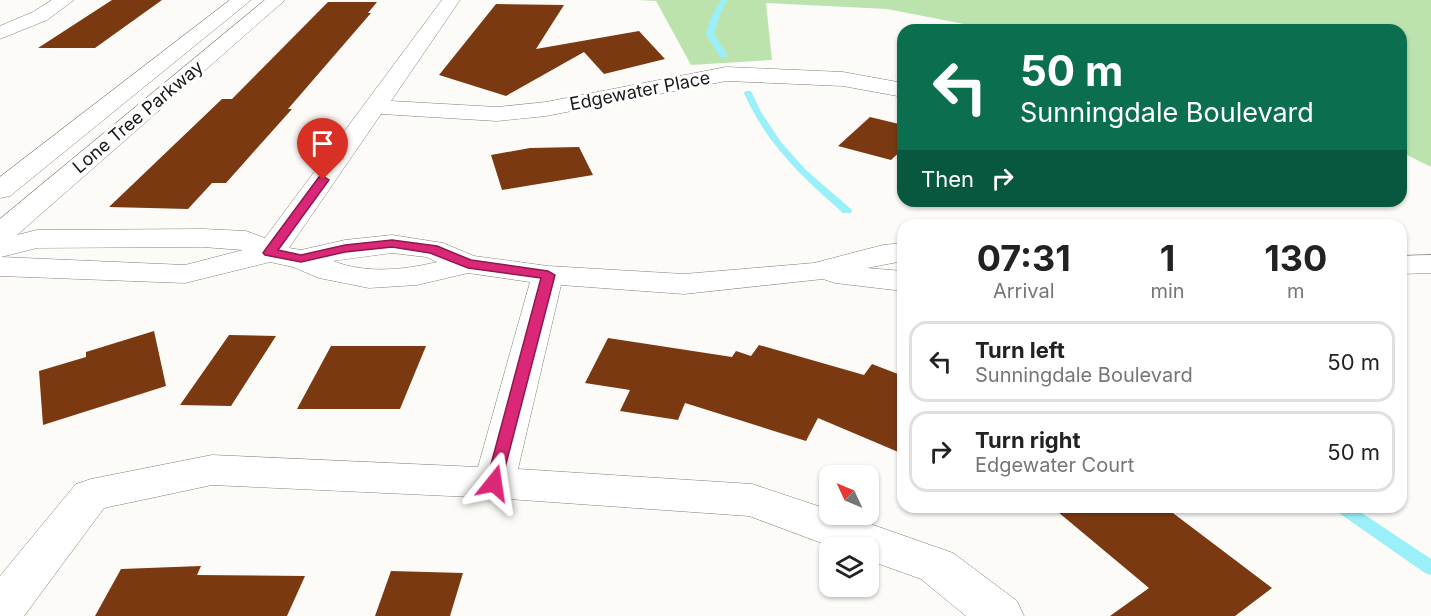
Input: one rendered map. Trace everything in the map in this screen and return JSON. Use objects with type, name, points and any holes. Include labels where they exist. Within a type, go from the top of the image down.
[{"type":"street","points":[[0,33],[40,16],[65,0]]},
{"type":"street","name":"Lone Tree Parkway","points":[[0,190],[242,0]]},
{"type":"street","name":"Lone Tree Parkway","points":[[0,234],[276,0]]},
{"type":"street","points":[[0,266],[185,274],[270,253],[451,0]]},
{"type":"street","name":"Edgewater Place","points":[[376,107],[497,114],[546,109],[682,81],[726,75],[843,79],[897,89]]},
{"type":"street","points":[[0,248],[37,239],[246,240],[270,253],[301,259],[330,271],[369,279],[417,276],[468,264],[548,275],[684,284],[815,272],[883,254],[897,253]]},
{"type":"street","points":[[815,272],[897,280]]},
{"type":"street","points":[[494,483],[548,275]]},
{"type":"street","points":[[0,611],[91,495],[212,470],[494,483],[753,500],[938,566],[1000,616]]},
{"type":"green space","points":[[637,0],[1431,0],[1431,167],[1407,155],[1407,24],[964,24],[887,9],[766,3],[772,60],[691,65],[656,1]]},
{"type":"building","points":[[112,0],[162,0],[95,48],[38,48]]},
{"type":"building","points":[[328,2],[377,2],[368,13],[371,13],[288,109],[292,109],[226,183],[212,183],[188,209],[109,207],[222,99],[232,99]]},
{"type":"building","points":[[496,4],[564,5],[536,49],[639,31],[665,59],[604,74],[584,52],[506,96],[439,75]]},
{"type":"building","points":[[870,117],[897,124],[897,154],[891,160],[838,146]]},
{"type":"building","points":[[579,147],[593,175],[502,190],[491,155],[530,148]]},
{"type":"building","points":[[154,331],[166,386],[43,425],[39,371],[86,357],[86,352]]},
{"type":"building","points":[[229,335],[276,336],[231,406],[180,405]]},
{"type":"building","points":[[608,338],[732,357],[736,351],[751,356],[759,345],[864,375],[872,364],[897,374],[897,451],[818,418],[806,441],[685,403],[678,420],[620,411],[630,390],[585,383]]},
{"type":"building","points":[[331,346],[426,346],[400,409],[297,409]]},
{"type":"building","points":[[1059,513],[1173,513],[1272,588],[1235,616],[1110,616],[1149,588]]},
{"type":"building","points":[[201,566],[197,575],[305,576],[287,616],[95,616],[121,569]]},
{"type":"building","points":[[391,571],[463,573],[450,616],[375,616]]},
{"type":"waterway","points":[[724,0],[715,17],[710,34],[724,56]]},
{"type":"waterway","points":[[748,93],[757,112],[778,144],[803,172],[847,211]]},
{"type":"waterway","points":[[1350,513],[1431,568]]},
{"type":"route","points":[[323,180],[270,253],[301,259],[345,249],[392,244],[432,249],[468,264],[548,275],[494,483]]}]
